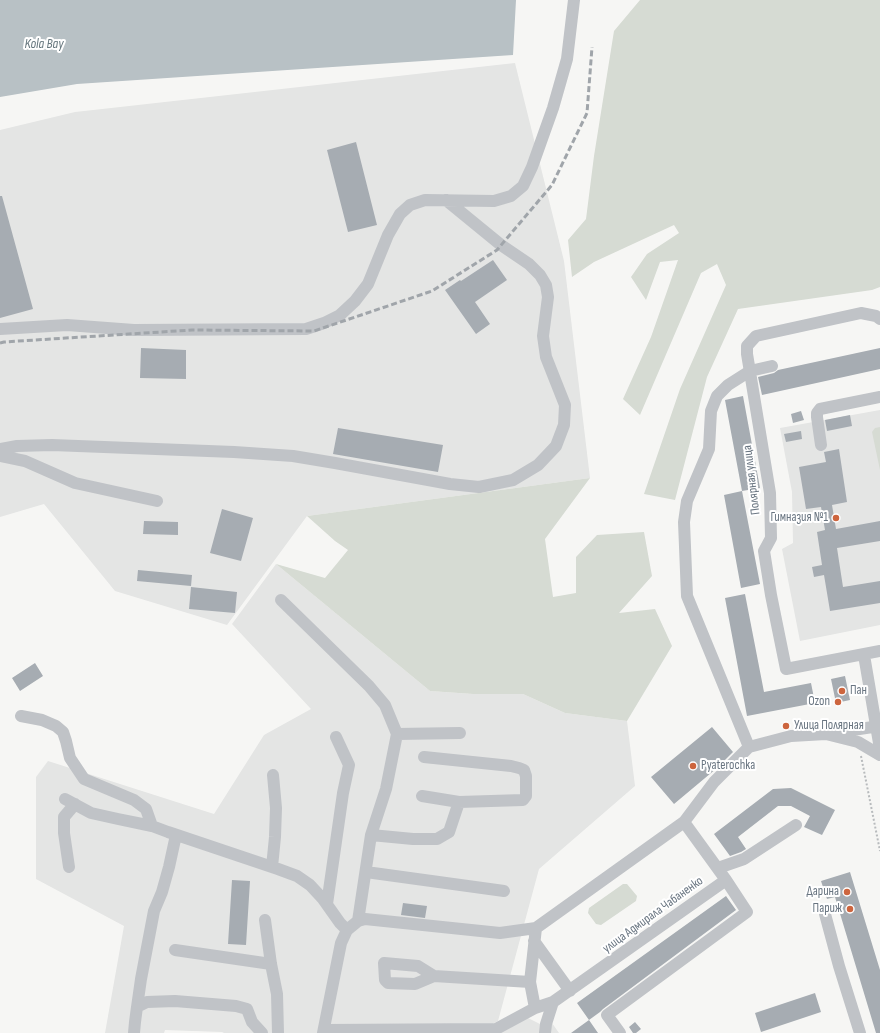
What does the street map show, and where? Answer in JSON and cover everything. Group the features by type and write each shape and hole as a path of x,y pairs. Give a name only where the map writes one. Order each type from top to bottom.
{"street":[{"path":"0,329 67,325 134,330 306,329 324,323 340,315 355,301 368,284 388,235 400,214 410,205 425,200 494,201 511,196 523,186 532,167 553,108 567,59 574,0"},
{"path":"0,449 17,446 52,445 234,452 293,456 450,484 479,487 513,480 538,465 556,446 564,426 565,405 546,357 543,336 548,297 546,285 540,274 529,264 501,245 446,200"},
{"name":"Полярная улица","path":"880,319 876,316 861,313 756,336 747,346 747,354 770,493 771,538 764,551 786,669 880,651"},
{"path":"749,747 687,596 684,522 687,501 709,449 711,411 717,396 728,385 750,371 772,366"},
{"path":"821,445 817,417 817,413 820,408 880,397"},
{"path":"0,456 25,461 75,483 157,501"},
{"path":"281,600 369,686 385,705 398,734 386,789 371,835 358,921"},
{"path":"864,654 878,726 880,749"},
{"path":"21,716 42,720 56,726 63,732 70,758 84,779 134,800 146,809 152,826"},
{"path":"323,1032 341,943 347,930 358,921 365,919 500,933 536,928 684,822 714,782 749,747 791,736 826,734 878,726"},
{"path":"398,734 460,734"},
{"path":"826,734 858,742 880,755"},
{"path":"327,904 343,793 349,765 336,737"},
{"path":"422,796 459,802 524,800 526,796 526,776 524,770 519,768 424,757"},
{"path":"272,867 276,808 273,775"},
{"path":"69,867 64,833 64,817 70,802 91,813 152,826 297,876 310,885 323,899 340,923 347,930"},
{"path":"371,835 413,839 437,838 449,832 459,802"},
{"path":"620,1033 607,1014 747,912 718,868 684,822"},
{"path":"718,868 744,859 796,825"},
{"path":"134,1033 134,1022 141,979 154,911 162,892 176,835"},
{"path":"366,872 504,891"},
{"name":"улица Адмирала Чабаненко","path":"323,1032 496,1029 535,1008 553,1002 570,991 726,880"},
{"path":"825,914 839,966 860,1033"},
{"path":"265,920 277,994 278,1033"},
{"path":"535,1008 530,982 536,928"},
{"path":"534,941 570,991"},
{"path":"175,950 271,964"},
{"path":"434,976 530,982"},
{"path":"137,1007 146,1002 175,1002 236,1006 247,1009 252,1022 262,1033"},
{"path":"544,1032 553,1002"}],"path":[{"path":"858,742 880,851"}],"shaded area":[{"path":"640,0 880,0 880,287 872,290 738,309 707,377 675,500 644,494 680,389 726,285 717,264 701,273 640,415 623,399 651,337 678,260 660,262 646,300 631,277 647,254 679,233 674,225 594,262 572,277 568,240 586,219 594,156 614,31"},
{"path":"515,63 564,261 590,478 307,516 227,625 115,591 44,504 0,517 0,130 75,112"},
{"name":"Гимназия №1","path":"880,410 880,625 800,641 782,549 793,543 792,492 780,428"},
{"path":"880,427 880,470 872,432 875,428"},
{"path":"590,478 545,539 553,597 576,593 576,557 597,535 644,532 652,576 619,613 655,609 672,646 627,721 565,713 523,694 473,694 430,691 276,564 325,578 348,550 335,541 307,516"},
{"path":"276,564 430,691 473,694 523,694 565,713 627,721 635,786 539,869 498,1021 474,1033 224,1033 165,1030 164,1033 105,1033 124,926 36,879 36,777 48,761 214,814 264,735 311,709 232,624"},
{"path":"623,884 627,884 637,896 636,901 601,925 596,924 588,913 589,908"},
{"path":"526,1017 540,1024 552,1023 559,1033 494,1033"}],"water":[{"name":"Kola Bay","path":"0,0 516,0 513,55 77,84 0,97"}],"building":[{"path":"356,142 377,225 348,232 327,150"},
{"path":"0,196 2,196 33,309 0,318"},
{"path":"493,260 507,280 475,302 490,324 476,334 445,290"},
{"path":"141,348 186,350 186,379 140,378"},
{"path":"880,348 880,369 762,395 758,377 774,373 778,370"},
{"path":"743,396 760,488 742,491 725,400"},
{"path":"801,411 804,420 793,423 791,414"},
{"path":"850,415 852,426 827,431 825,420"},
{"path":"338,428 443,445 438,472 333,454"},
{"path":"801,431 802,439 786,442 784,434"},
{"path":"839,449 847,502 832,505 836,529 880,521 880,541 837,548 843,587 880,581 880,603 830,611 824,575 814,577 812,567 822,565 817,532 825,530 821,507 806,509 799,467 826,462 824,452"},
{"path":"742,491 760,584 741,588 724,495"},
{"path":"222,509 253,518 241,561 210,553"},
{"path":"144,521 178,522 178,535 143,534"},
{"path":"138,570 192,575 191,586 137,581"},
{"path":"191,587 237,592 235,613 189,609"},
{"path":"745,594 764,692 811,683 815,703 747,716 725,598"},
{"path":"35,663 43,676 20,691 12,678"},
{"path":"845,676 850,700 836,703 831,679"},
{"name":"Pyaterochka","path":"712,727 733,752 717,768 674,804 651,777"},
{"path":"791,788 835,810 822,835 804,827 810,816 791,806 778,806 738,837 746,849 730,856 714,834 773,789"},
{"path":"850,872 880,970 880,1033 876,1033 835,897 827,899 821,881"},
{"path":"232,880 250,881 246,945 228,944"},
{"path":"726,896 736,910 589,1020 577,1003"},
{"path":"403,903 427,906 425,918 401,915"},
{"path":"815,993 821,1012 761,1032 755,1013"},
{"path":"589,1020 598,1033 571,1033"},
{"path":"635,1022 641,1029 636,1033 633,1033 629,1027"}],"railway":[{"path":"0,343 192,330 314,331 432,291 497,250 552,185 587,113 592,47"}],"place":[{"name":"Гимназия №1","path":"836,518"},
{"name":"Пан","path":"842,691"},
{"name":"Ozon","path":"838,702"},
{"name":"Улица Полярная","path":"786,726"},
{"name":"Pyaterochka","path":"693,766"},
{"name":"Дарина","path":"847,892"},
{"name":"Париж","path":"850,909"}]}
